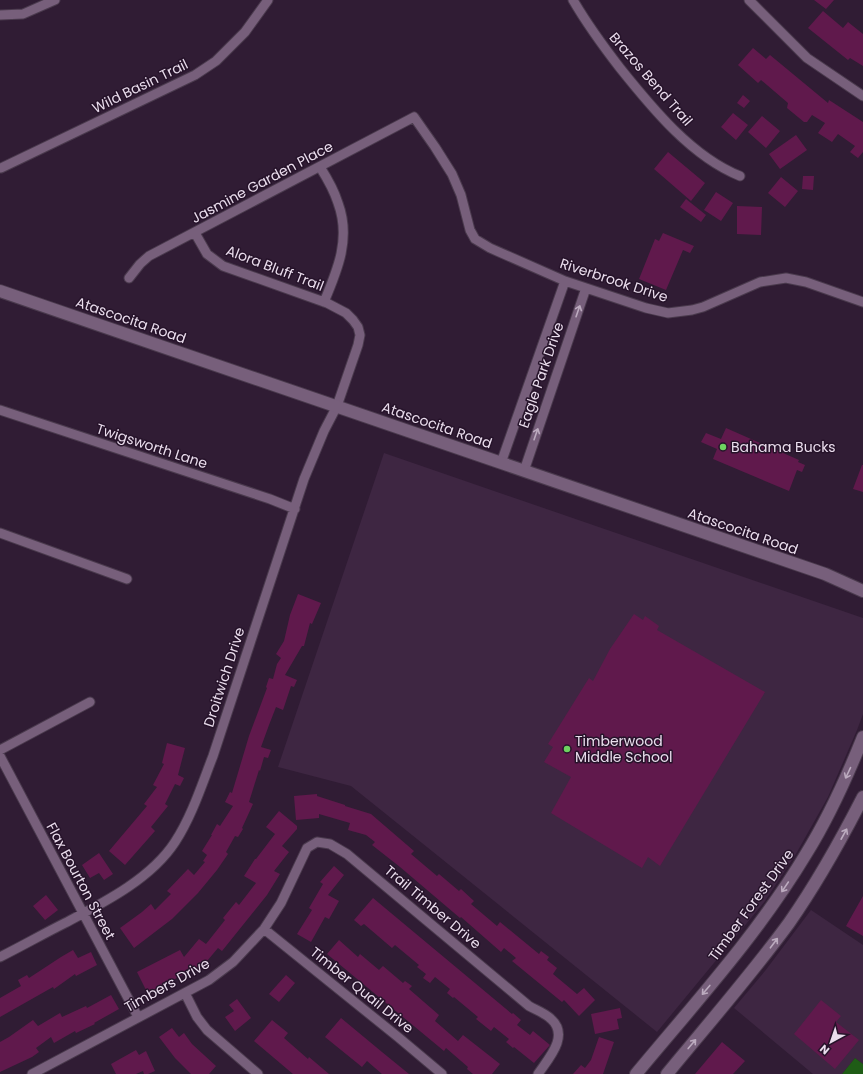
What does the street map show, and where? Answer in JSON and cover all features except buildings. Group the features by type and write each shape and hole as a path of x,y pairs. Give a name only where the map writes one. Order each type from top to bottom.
{"main road":[{"name":"Atascocita Road","path":"0,291 825,574 863,592"},
{"name":"Timber Forest Drive","path":"636,1074 733,958 770,908 806,854 822,825 848,773 863,737"},
{"path":"667,1074 770,948 790,921 826,866 863,797"}],"street":[{"path":"0,15 23,14 55,0"},
{"name":"Wild Basin Trail","path":"1,168 195,75 216,61 245,32 268,0"},
{"name":"Brazos Bend Trail","path":"573,0 584,20 609,53 660,114 682,137 705,156 719,166 740,176"},
{"path":"749,0 807,58 863,96"},
{"name":"Jasmine Garden Place","path":"129,278 140,264 150,256 414,117 452,174 461,195 470,230 475,239"},
{"path":"320,167 338,202 344,225 344,238 340,262 324,302"},
{"name":"Alora Bluff Trail","path":"195,233 207,254 223,266 324,302 346,313 353,320"},
{"name":"Riverbrook Drive","path":"475,239 490,248 565,281 646,308 668,313 678,313 703,307 760,282 786,278 806,282 863,302"},
{"name":"Eagle Park Drive","path":"501,463 565,281"},
{"name":"Eagle Park Drive","path":"524,471 586,288"},
{"name":"Droitwich Drive","path":"0,957 113,897 133,883 167,853 181,833 213,756 307,470 324,430 337,406 358,346 360,335 358,327 353,320"},
{"name":"Twigsworth Lane","path":"0,410 295,509"},
{"path":"0,533 127,579"},
{"path":"0,750 90,702"},
{"name":"Flax Bourton Street","path":"0,756 138,1017"},
{"name":"Timbers Drive","path":"32,1074 185,993 221,972 248,948 264,929 281,903 307,848 317,842 332,845"},
{"name":"Trail Timber Drive","path":"332,845 347,854 529,1006 552,1020 557,1027 559,1035 555,1050 538,1074"},
{"name":"Timber Quail Drive","path":"264,929 442,1074"},
{"path":"185,993 207,1030 252,1072"}],"shaded area":[{"name":"Timberwood Middle School","path":"384,453 863,618 863,714 828,797 797,852 765,901 657,1032 351,786 278,767"},
{"path":"811,910 863,945 863,1064 855,1058 842,1074 813,1074 734,1008 765,971"}],"green space":[{"path":"855,1058 863,1064 863,1074 842,1074"}],"place":[{"name":"Bahama Bucks","path":"723,447"},
{"name":"Timberwood Middle School","path":"567,749"}]}
